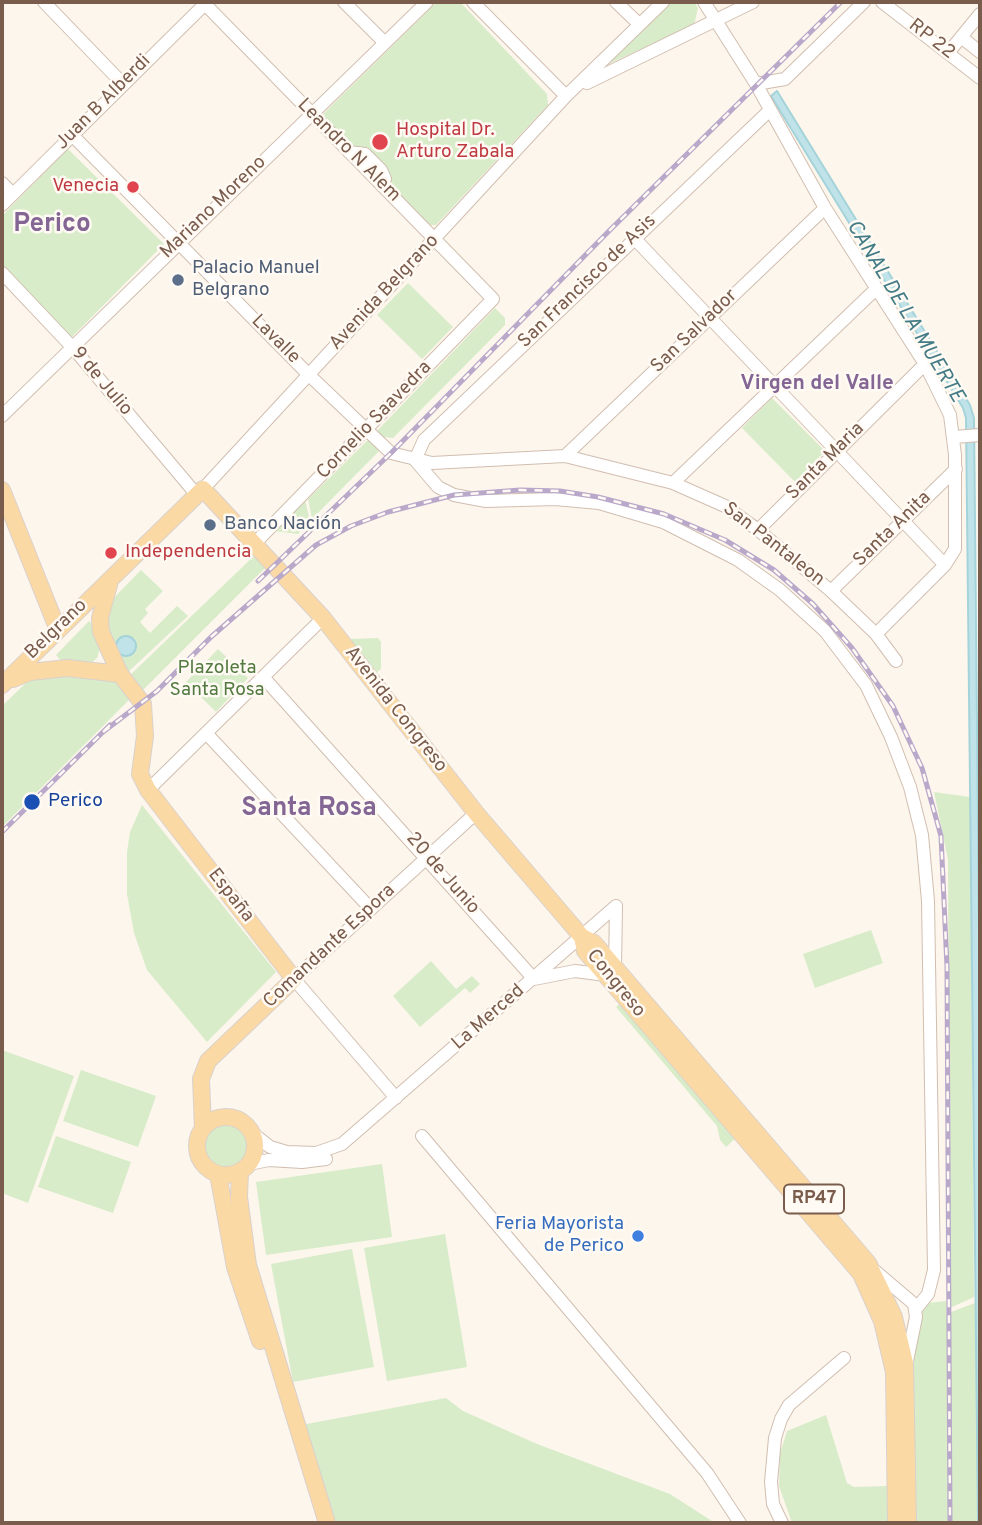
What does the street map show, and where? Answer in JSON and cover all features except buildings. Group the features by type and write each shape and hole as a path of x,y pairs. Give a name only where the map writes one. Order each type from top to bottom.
{"main road":[{"path":"2,490 55,633 52,652 58,662 74,668 100,656 102,636 86,618 71,618"},
{"name":"Avenida Congreso","path":"200,492 256,542 323,618 476,813 582,937"},
{"name":"Belgrano","path":"3,684 200,492"},
{"name":"Belgrano","path":"110,579 102,610 102,636 120,674"},
{"name":"Belgrano","path":"3,684 30,672 74,668 120,674"},
{"name":"España","path":"120,674 143,704 145,736 139,774 148,790 294,979"},
{"name":"Congreso","path":"582,937 585,951 610,971 872,1268 894,1317 906,1372 908,1523"},
{"name":"Congreso","path":"610,971 861,1274 882,1321 894,1372 896,1523"},
{"name":"Comandante Espora","path":"203,1128 201,1079 208,1061 294,979"},
{"path":"202,1090 228,1117 245,1124 251,1132 254,1143 244,1168 239,1197 248,1265 327,1523"},
{"path":"228,1117 209,1122 203,1128 198,1139 200,1161 218,1174 235,1266 318,1523"},
{"path":"218,1174 244,1168"}],"street":[{"path":"44,2 122,83"},
{"name":"Juan B Alberdi","path":"2,205 205,2"},
{"name":"Leandro N Alem","path":"205,2 493,299"},
{"path":"344,2 384,42"},
{"name":"Mariano Moreno","path":"2,416 74,349 178,242 427,2"},
{"path":"473,2 566,96"},
{"path":"616,2 639,24"},
{"path":"566,96 663,2"},
{"path":"704,2 756,84 825,208 925,364 958,436 955,549 945,565 876,634"},
{"path":"566,96 604,72 753,2"},
{"path":"756,84 785,79 864,2"},
{"name":"RP 22","path":"882,2 980,78"},
{"path":"948,53 980,14"},
{"path":"961,37 980,52"},
{"name":"Avenida Belgrano","path":"200,492 566,96"},
{"name":"San Francisco de Asis","path":"415,460 424,440 770,110"},
{"name":"Lavalle","path":"72,135 366,432 391,453"},
{"path":"2,183 13,194"},
{"name":"San Salvador","path":"565,456 825,208"},
{"path":"635,238 945,565"},
{"name":"9 de Julio","path":"2,273 74,349 200,492"},
{"path":"673,483 876,289"},
{"name":"Cornelio Saavedra","path":"256,542 493,299"},
{"name":"Santa Maria","path":"758,530 925,364"},
{"path":"958,436 980,435"},
{"name":"San Pantaleon","path":"391,453 432,463 565,456 673,483 725,506 758,530 831,591 876,634 896,661"},
{"path":"415,460 438,487 454,495 486,501 555,499 599,503 663,522 738,560 780,590 825,632 866,685 891,737 910,787 922,835 928,901 934,1270 928,1294 916,1309 906,1372"},
{"name":"Santa Anita","path":"831,591 956,470"},
{"path":"148,790 323,618"},
{"name":"20 de Junio","path":"264,678 428,857 534,979"},
{"path":"206,733 371,909"},
{"name":"Comandante Espora","path":"294,979 476,813"},
{"name":"La Merced","path":"397,1098 617,906 610,971"},
{"path":"534,979 575,971 610,971"},
{"name":"España","path":"294,979 397,1098"},
{"path":"251,1132 270,1147 288,1152 316,1153 331,1149 355,1135 397,1098"},
{"path":"244,1168 269,1160 314,1161 339,1154 357,1143 388,1112 397,1098"},
{"path":"422,1136 706,1473 740,1523"},
{"path":"872,1268 892,1287 906,1294 916,1309"},
{"path":"782,1523 773,1504 771,1482 775,1438 781,1419 789,1405 844,1358"}],"green space":[{"path":"437,2 460,2 547,94 548,105 436,225 427,225 325,123 323,114"},
{"path":"669,2 694,2 698,8 694,25 606,65"},
{"path":"68,149 164,244 72,337 2,268 2,216"},
{"path":"408,283 453,327 422,359 377,315"},
{"path":"495,308 505,318 505,325 393,438 383,437 376,432"},
{"path":"772,398 825,451 795,482 742,428"},
{"path":"368,440 381,442 383,447 312,519 308,499"},
{"path":"305,500 310,521 298,534 274,531"},
{"path":"256,554 267,566 140,693 127,678"},
{"path":"141,570 163,591 145,609 148,613 140,622 150,633 177,606 188,616 125,675 107,640 107,605"},
{"path":"89,621 96,627 102,642 97,658 91,663 61,661 56,655"},
{"path":"378,638 381,642 381,669 376,673 350,639"},
{"name":"Plazoleta Santa Rosa","path":"218,649 248,678 216,712 186,682"},
{"path":"66,674 110,677 134,695 2,827 2,706 29,680"},
{"path":"934,792 970,797 974,1297 950,1308 948,860"},
{"path":"142,805 276,972 207,1042 147,970 134,933 127,894 127,852 130,832"},
{"path":"871,930 883,963 815,988 803,954"},
{"path":"431,961 456,989 472,976 480,984 470,993 465,988 420,1027 393,996"},
{"path":"621,1003 738,1136 726,1147 720,1140 717,1126 616,1007"},
{"path":"2,1050 74,1076 28,1203 2,1193"},
{"path":"81,1070 156,1096 138,1147 63,1121"},
{"path":"226,1122 243,1129 250,1146 243,1163 226,1170 209,1163 202,1146 209,1129"},
{"path":"56,1136 131,1162 113,1213 38,1187"},
{"path":"382,1164 392,1237 266,1255 256,1182"},
{"path":"445,1234 467,1367 387,1381 364,1248"},
{"path":"352,1249 374,1367 293,1382 271,1264"},
{"path":"946,1301 946,1314 980,1301 980,1523 910,1523 908,1356 917,1304"},
{"path":"446,1398 463,1411 537,1444 670,1494 715,1523 332,1523 301,1425"},
{"path":"826,1415 847,1483 854,1487 888,1486 889,1523 792,1523 779,1486 780,1454 787,1431"}],"water":[{"name":"CANAL DE LA MUERTE","path":"777,91 970,405 974,418 980,1032 980,1523 966,418 963,408 771,96"},
{"path":"122,636 130,636 136,646 130,656 122,656 116,650 116,642"}],"railway":[{"path":"258,581 391,453 609,231 841,2"},
{"path":"103,732 157,691 211,637 316,545 351,526 388,512 454,495 520,490 560,491 598,497 664,514 725,540 774,570 813,604 852,648 893,706 922,768 941,836 947,967 950,1523"},
{"path":"2,832 110,725"}],"place":[{"name":"Hospital Dr. Arturo Zabala","path":"380,142"},
{"name":"Venecia","path":"133,187"},
{"name":"Palacio Manuel Belgrano","path":"178,280"},
{"name":"Banco Nación","path":"210,525"},
{"name":"Independencia","path":"111,553"},
{"name":"Perico","path":"32,802"},
{"name":"Feria Mayorista de Perico","path":"638,1236"}],"district":[{"name":"Perico","path":"52,226"},
{"name":"Virgen del Valle","path":"817,385"},
{"name":"Santa Rosa","path":"309,810"}]}
